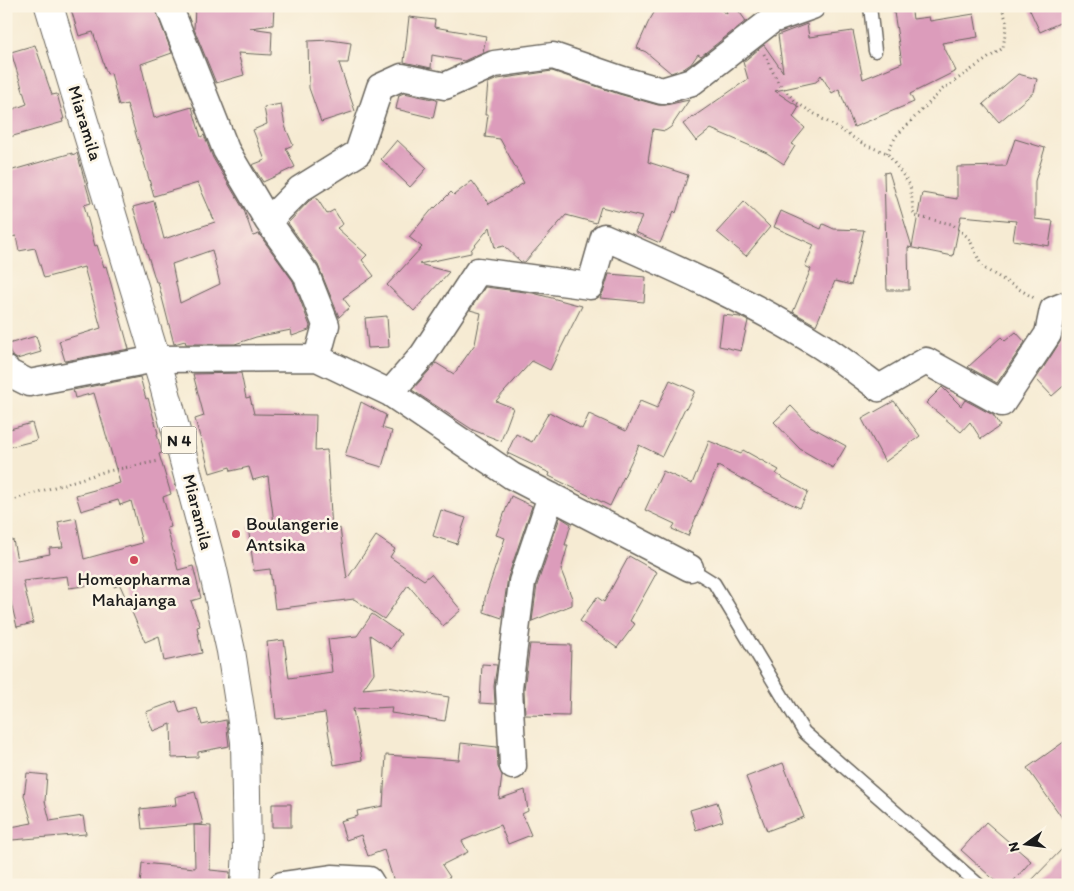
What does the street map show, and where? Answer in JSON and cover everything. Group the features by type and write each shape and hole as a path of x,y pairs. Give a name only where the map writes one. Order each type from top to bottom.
{"main road":[{"name":"Miaramila","path":"50,6 156,359 185,460 212,566 231,652 245,740 247,850 245,885"}],"street":[{"path":"170,6 226,150 268,221 306,274 326,326 317,358"},
{"path":"268,221 300,189 358,154 380,87 402,77 445,86 494,64 554,56 623,80 662,91 692,82 772,20 812,6"},
{"path":"390,393 423,355 478,271 590,286 604,237 674,268 767,315 821,346 879,388 926,361 1002,403 1048,334 1061,307"},
{"path":"6,369 9,373 29,383 156,359 317,358 390,393 512,476 690,568"},
{"path":"513,766 509,688 522,582 552,496"},
{"path":"282,885 332,878 369,880 372,885"}],"lane":[{"path":"870,6 875,51"},
{"path":"690,568 714,583 804,732 979,885"}],"path":[{"path":"887,153 896,136 943,89 1003,48 1007,22 1000,6"},
{"path":"756,33 766,60 779,84 797,103 865,145 887,153 910,185 914,216 952,224 969,238 982,267 1061,307"},
{"path":"6,502 103,472 172,459 185,460"}],"building":[{"path":"70,6 154,6 172,53 141,64 154,118 192,107 201,137 204,135 213,158 244,210 253,236 259,234 293,281 310,326 309,330 292,336 291,330 256,337 235,344 186,344 185,341 174,344 158,282 156,282 133,207 154,201 164,239 215,222 198,183 154,196 127,104 119,106 111,73 107,74 93,32 79,36","holes":["212,250 220,284 180,303 172,264"]},
{"path":"195,6 274,6 273,25 250,28 272,31 271,55 238,53 244,75 216,83 194,29"},
{"path":"658,6 716,6 727,14 725,6 735,6 746,21 701,56 698,54 691,64 671,73 646,52 637,48"},
{"path":"893,6 911,6 913,19 929,17 930,21 974,14 978,37 942,43 956,71 910,94 914,102 854,127 839,89 832,93 821,75 816,82 775,91 799,107 793,117 805,128 792,144 795,146 784,164 767,153 711,129 696,141 683,124 748,79 743,62 764,45 783,72 778,35 807,24 809,37 853,31 863,79 902,63"},
{"path":"1028,6 1068,6 1068,19 1040,32"},
{"path":"409,17 435,20 434,27 486,36 483,52 464,61 432,55 431,68 404,62"},
{"path":"330,40 351,43 348,63 339,63 355,111 321,122 309,88 308,41"},
{"path":"35,45 52,95 57,94 64,119 62,119 63,122 6,138 6,112 27,104 11,52"},
{"path":"552,71 658,105 689,100 671,127 665,131 653,129 648,162 688,175 676,213 674,211 660,243 635,232 642,217 601,207 596,223 566,215 525,262 521,262 504,246 495,248 490,227 471,250 471,253 419,264 449,272 414,311 387,285 422,247 409,237 434,207 451,192 454,195 472,181 489,204 524,183 500,139 485,137 488,115 485,115 488,83 498,79"},
{"path":"1018,74 1037,79 1034,92 999,122 983,104"},
{"path":"404,93 437,100 433,118 396,109 399,95"},
{"path":"281,104 285,126 293,145 286,148 295,167 263,182 252,165 265,160 253,130 267,124 264,107"},
{"path":"1015,139 1045,148 1035,181 1035,219 1053,221 1049,246 1013,240 1016,221 961,216 953,256 908,247 909,290 887,290 884,173 889,172 912,247 922,193 957,199 957,167 1006,166"},
{"path":"397,140 427,168 410,187 381,159"},
{"path":"72,153 72,155 77,153 91,203 84,205 95,246 97,245 104,267 106,266 129,349 65,361 59,341 101,328 84,267 44,278 35,248 19,251 16,236 6,238 6,172"},
{"path":"316,197 327,214 334,210 343,224 337,228 367,255 362,260 374,276 343,298 350,307 339,317 318,265 288,223 309,201"},
{"path":"744,202 770,227 746,256 717,232"},
{"path":"781,211 821,229 823,224 834,229 864,230 851,285 835,281 816,325 793,312 811,269 805,266 814,245 774,227"},
{"path":"609,274 646,277 644,302 600,298"},
{"path":"485,287 533,293 582,306 550,370 532,361 496,401 513,408 501,441 473,430 412,390 436,363 454,374 475,344 481,313 470,310"},
{"path":"723,315 740,317 748,321 741,351 719,346"},
{"path":"387,316 389,347 368,348 365,318"},
{"path":"1068,320 1068,382 1052,396 1036,379 1060,342 1066,321"},
{"path":"1016,332 1025,342 997,383 968,367 1001,337 1005,341"},
{"path":"36,336 41,352 17,359 11,355 8,344"},
{"path":"241,373 246,398 250,397 254,414 316,415 315,451 327,450 332,530 340,528 347,579 376,536 395,549 390,557 424,580 431,574 461,610 443,626 408,585 384,619 354,599 275,609 270,569 254,571 248,526 274,523 268,476 253,480 249,467 231,471 230,467 210,473 195,419 204,416 193,374"},
{"path":"140,377 158,433 162,453 159,454 171,494 163,497 171,527 167,528 178,570 193,566 201,598 191,601 200,626 197,627 202,653 164,661 159,636 145,642 120,585 114,587 113,582 69,588 67,576 23,581 33,623 17,627 10,598 6,598 6,541 13,540 17,560 50,554 49,548 63,547 58,522 76,518 84,559 142,543 131,501 120,505 118,500 81,511 76,495 120,483 94,393 75,398 73,390"},
{"path":"670,380 695,391 662,456 639,445 610,506 549,476 550,473 507,453 516,434 532,442 549,412 582,429 589,414 626,431 640,401 657,408"},
{"path":"942,387 961,406 965,400 993,415 1000,426 981,439 970,422 961,432 926,403"},
{"path":"894,401 920,436 885,462 862,419"},
{"path":"361,402 386,415 382,428 392,431 382,467 345,456"},
{"path":"791,406 810,426 846,446 833,468 800,449 774,422"},
{"path":"32,423 37,440 6,448 6,430"},
{"path":"709,441 741,454 743,450 779,470 776,474 808,492 800,508 718,466 688,536 672,529 675,524 645,510 663,471 692,484"},
{"path":"511,496 532,506 508,577 502,618 484,612 485,598 505,538 496,535"},
{"path":"441,510 466,518 457,544 433,536"},
{"path":"560,517 571,524 565,545 568,545 561,570 572,598 572,605 532,621 537,585"},
{"path":"629,556 657,572 630,621 635,624 617,648 580,621 597,597 604,602"},
{"path":"372,614 401,634 391,649 370,635 374,673 363,689 386,687 449,697 445,721 391,713 392,707 353,709 362,760 334,765 325,713 276,719 267,642 284,640 289,678 332,672 328,639 357,636"},
{"path":"530,644 571,645 569,716 525,715 524,689"},
{"path":"482,664 497,665 494,686 495,704 480,703"},
{"path":"176,701 180,713 197,708 202,725 226,720 229,746 198,752 198,757 172,758 171,724 153,731 146,712"},
{"path":"1068,739 1068,826 1027,768"},
{"path":"461,743 497,747 498,767 502,775 499,799 525,790 528,811 522,814 531,835 508,844 500,825 462,841 468,852 442,865 450,877 437,885 395,885 384,850 368,856 361,835 346,840 340,821 358,816 357,811 383,806 386,755 459,760"},
{"path":"783,763 804,817 767,831 746,777"},
{"path":"27,773 47,775 45,801 50,821 83,816 86,834 12,840 11,827 32,823 24,796"},
{"path":"195,792 203,824 142,829 140,809 176,805 175,797"},
{"path":"717,802 723,821 696,830 690,810"},
{"path":"272,804 291,804 291,827 272,827"},
{"path":"986,822 1031,861 1010,885 1000,885 961,850"},
{"path":"194,825 211,826 210,870 230,872 229,885 140,885 142,863 195,868"},
{"path":"1068,843 1068,885 1027,885"}],"place":[{"name":"Boulangerie Antsika","path":"236,534"},
{"name":"Homeopharma Mahajanga","path":"134,560"}]}
